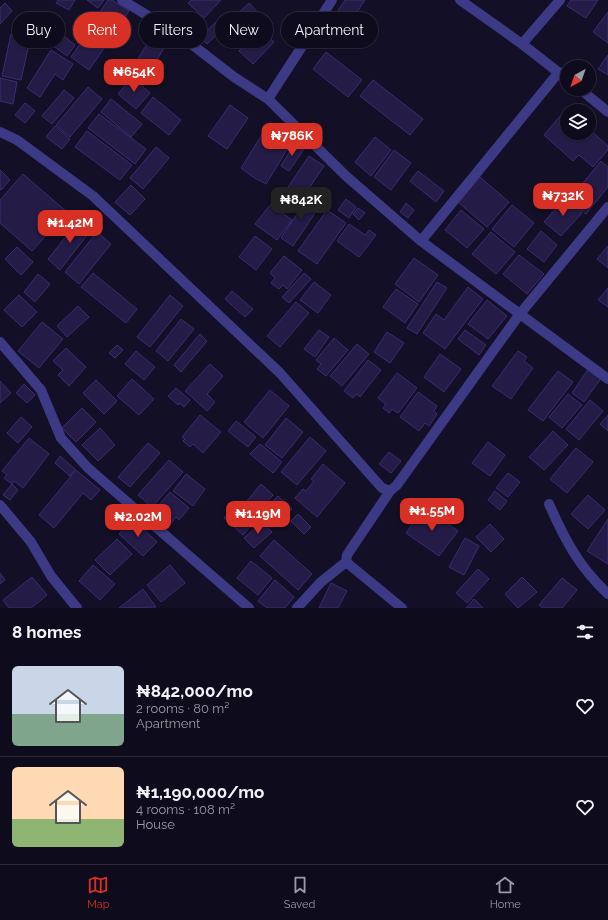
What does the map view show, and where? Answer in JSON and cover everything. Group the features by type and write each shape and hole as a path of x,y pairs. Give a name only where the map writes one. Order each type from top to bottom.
{"street":[{"path":"122,0 181,36 234,77 268,99 346,176 421,241 519,315 608,379"},
{"path":"268,99 332,0"},
{"path":"460,0 522,44 560,74"},
{"path":"522,44 560,0"},
{"path":"421,241 560,79"},
{"path":"589,96 608,112"},
{"path":"0,132 17,140 93,196 280,373 382,488 390,491"},
{"path":"297,608 321,582 346,562 347,555 390,491 397,485 519,315 608,207"},
{"path":"0,342 41,390 61,438 88,468 249,608"},
{"path":"549,504 569,548 595,582 608,594"},
{"path":"0,505 31,542 51,576 77,608"},
{"path":"346,562 402,608"}],"building":[{"path":"58,0 75,0 69,10 56,3"},
{"path":"87,0 104,0 98,8"},
{"path":"108,0 112,0 129,11 128,12 100,12"},
{"path":"191,0 221,0 207,15 207,12 198,12 188,3"},
{"path":"345,0 365,0 357,12 337,12"},
{"path":"571,0 598,0 586,18 567,6"},
{"path":"5,3 12,11 0,24 0,8"},
{"path":"249,3 257,12 239,12"},
{"path":"608,12 608,43 593,32"},
{"path":"215,23 215,36 207,44 207,30"},
{"path":"11,34 12,48 28,48 21,80 2,76"},
{"path":"65,37 73,43 73,48 67,56 56,48 65,48"},
{"path":"77,48 104,48 89,70 71,57"},
{"path":"145,48 164,48 143,82 129,73"},
{"path":"242,48 268,48 253,64 239,51"},
{"path":"51,50 73,64 63,80 55,74 40,97 27,88"},
{"path":"326,52 362,80 348,97 313,69"},
{"path":"608,55 608,75 598,69"},
{"path":"132,77 150,93 136,109 118,94"},
{"path":"0,78 17,82 13,104 0,101"},
{"path":"373,80 423,119 410,135 360,96"},
{"path":"88,87 102,99 70,137 56,125"},
{"path":"64,90 74,98 52,124 42,116"},
{"path":"153,97 181,120 169,135 141,113"},
{"path":"111,99 142,124 131,137 101,112"},
{"path":"25,103 35,111 25,123 15,115"},
{"path":"230,105 248,118 227,149 208,136"},
{"path":"99,114 146,149 135,164 88,128"},
{"path":"560,116 560,140 596,140 596,135 608,146 608,150 593,167 579,155 573,161 544,135"},
{"path":"55,126 70,139 62,149 46,137"},
{"path":"87,131 132,165 120,180 75,147"},
{"path":"263,133 288,148 266,184 241,168"},
{"path":"375,137 391,150 371,176 355,162"},
{"path":"295,143 304,149 289,171 281,166"},
{"path":"156,147 169,158 143,189 130,178"},
{"path":"394,150 411,163 391,190 374,177"},
{"path":"309,156 324,166 297,206 282,196"},
{"path":"601,161 608,167 608,187 586,214 569,200"},
{"path":"0,170 10,180 1,190 0,189"},
{"path":"418,171 444,191 436,202 410,181"},
{"path":"23,174 67,212 32,251 0,223 0,200"},
{"path":"480,177 509,202 487,227 458,202"},
{"path":"131,185 145,199 130,215 115,202"},
{"path":"309,196 321,204 293,246 281,238"},
{"path":"565,198 582,213 561,236 544,222"},
{"path":"346,199 356,207 349,218 338,210"},
{"path":"406,203 414,210 408,218 400,212"},
{"path":"271,204 292,220 277,240 255,224"},
{"path":"512,205 534,223 514,247 492,229"},
{"path":"358,208 365,213 359,220 353,214"},
{"path":"327,210 346,223 317,264 298,251"},
{"path":"461,210 484,229 467,248 445,230"},
{"path":"80,219 92,229 60,270 48,259"},
{"path":"349,224 365,235 369,230 376,235 359,257 337,241"},
{"path":"541,231 557,245 544,262 527,249"},
{"path":"97,232 111,244 79,284 65,272"},
{"path":"491,232 515,252 496,274 472,254"},
{"path":"255,236 272,249 256,270 239,257"},
{"path":"608,246 608,268 597,259"},
{"path":"17,247 33,262 21,275 5,259"},
{"path":"519,255 544,274 527,294 503,274"},
{"path":"284,256 302,270 287,289 283,285 279,289 271,283 275,278 270,273"},
{"path":"414,258 438,275 419,302 395,284"},
{"path":"93,273 137,309 126,323 81,287"},
{"path":"304,273 311,279 289,303 282,297"},
{"path":"38,274 50,284 35,302 24,292"},
{"path":"314,282 331,295 318,313 300,300"},
{"path":"437,282 447,288 417,334 407,328"},
{"path":"468,287 483,299 445,349 423,333 436,314 444,320"},
{"path":"608,288 608,307 598,300"},
{"path":"396,289 418,304 405,323 383,307"},
{"path":"232,291 253,309 245,317 225,299"},
{"path":"19,295 37,312 22,327 4,310"},
{"path":"170,295 183,306 150,347 137,337"},
{"path":"487,300 507,316 488,339 468,324"},
{"path":"296,302 309,313 280,347 267,336"},
{"path":"78,306 89,317 67,337 57,326"},
{"path":"181,319 194,329 168,361 156,351"},
{"path":"42,322 63,339 39,368 18,351"},
{"path":"319,330 329,337 315,357 304,349"},
{"path":"465,330 486,345 479,355 458,339"},
{"path":"387,332 404,343 390,363 374,352"},
{"path":"200,334 207,341 181,372 174,365"},
{"path":"334,338 348,350 326,376 317,369 321,364 316,360"},
{"path":"357,344 369,354 342,386 330,376"},
{"path":"117,345 123,350 115,358 109,353"},
{"path":"66,348 86,367 69,386 58,375 63,370 53,361"},
{"path":"136,351 155,367 144,380 125,364"},
{"path":"518,351 527,357 524,361 533,368 511,399 492,386"},
{"path":"440,354 461,369 444,392 424,377"},
{"path":"368,360 381,370 360,397 356,394 353,398 344,391"},
{"path":"210,364 223,376 207,394 215,402 207,411 185,391"},
{"path":"589,368 602,377 584,402 572,393"},
{"path":"558,371 573,382 543,421 528,410"},
{"path":"397,373 417,388 398,413 392,409 389,413 383,408 386,404 378,398"},
{"path":"132,379 154,399 139,415 117,396"},
{"path":"96,380 117,401 104,414 83,393"},
{"path":"0,381 11,393 0,403"},
{"path":"24,384 35,395 27,403 16,393"},
{"path":"176,388 190,400 184,407 179,403 178,405 168,396"},
{"path":"270,390 289,406 263,438 244,422"},
{"path":"418,392 437,406 434,411 437,414 429,426 425,423 419,431 400,417"},
{"path":"568,394 582,405 562,428 549,417"},
{"path":"590,400 603,411 579,440 566,429"},
{"path":"82,408 96,422 76,442 62,428"},
{"path":"200,415 221,432 203,453 193,444 190,447 183,441 185,439 182,437"},
{"path":"608,415 608,431 600,424"},
{"path":"21,417 32,427 18,443 7,433"},
{"path":"286,418 303,432 282,458 265,445"},
{"path":"236,421 256,437 248,447 228,431"},
{"path":"100,428 115,445 98,461 82,445"},
{"path":"553,431 568,445 544,470 529,457"},
{"path":"310,437 326,451 297,485 281,472"},
{"path":"29,438 49,454 23,488 14,481 12,484 4,478 7,475 2,471"},
{"path":"488,442 505,455 490,476 472,463"},
{"path":"148,443 160,453 130,487 118,477"},
{"path":"260,444 282,462 273,473 250,454"},
{"path":"576,448 593,462 567,493 550,479"},
{"path":"389,452 401,461 391,473 379,464"},
{"path":"60,456 75,469 70,476 55,463"},
{"path":"169,460 183,472 152,507 138,495"},
{"path":"323,464 345,483 317,517 295,498 303,489 306,491 314,481 311,479"},
{"path":"76,470 100,490 91,500 83,493 54,528 39,515"},
{"path":"508,473 520,482 508,497 496,488"},
{"path":"186,474 205,489 193,506 173,491"},
{"path":"12,484 18,490 10,500 3,495"},
{"path":"261,484 273,495 259,511 247,501"},
{"path":"495,491 507,501 500,510 488,500"},
{"path":"170,492 189,508 179,520 176,517 169,526 153,512"},
{"path":"588,495 605,510 588,529 571,514"},
{"path":"278,496 292,509 275,526 261,513"},
{"path":"237,503 256,520 243,535 224,518"},
{"path":"425,507 458,531 439,556 406,533"},
{"path":"298,514 311,527 304,534 291,521"},
{"path":"133,519 157,542 143,556 119,534"},
{"path":"608,519 608,564 587,551"},
{"path":"262,522 272,532 254,548 244,538"},
{"path":"490,524 504,539 491,552 476,537"},
{"path":"465,538 479,546 464,575 449,567"},
{"path":"117,539 132,554 110,575 95,560"},
{"path":"274,540 312,574 298,590 260,556"},
{"path":"251,561 272,578 258,595 237,578"},
{"path":"93,565 115,584 100,600 79,581"},
{"path":"170,565 185,583 161,602 147,585"},
{"path":"478,569 489,579 467,603 456,593"},
{"path":"0,573 5,580 0,584"},
{"path":"32,577 47,595 31,608 9,608 3,600"},
{"path":"522,577 537,592 518,608 505,594"},
{"path":"562,578 577,590 562,608 543,608 539,605"},
{"path":"275,580 294,597 285,608 267,608 258,601"},
{"path":"331,583 347,591 338,608 319,608"},
{"path":"143,589 156,607 119,608"},
{"path":"474,599 483,608 466,608"}]}
